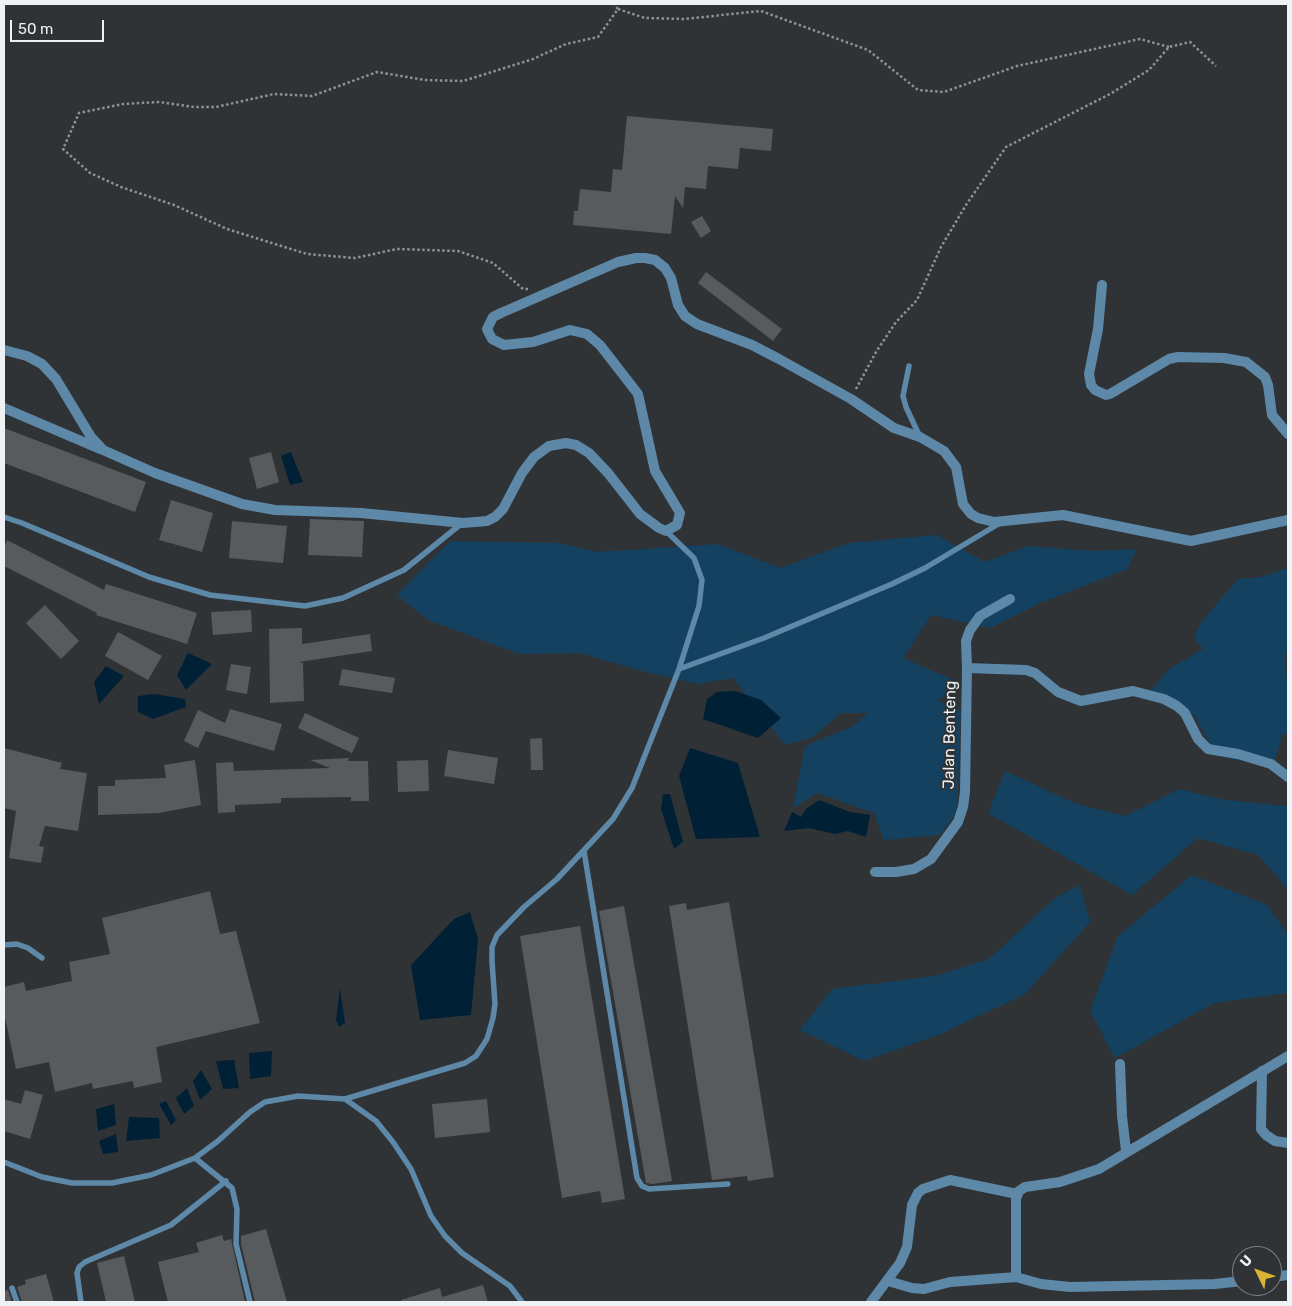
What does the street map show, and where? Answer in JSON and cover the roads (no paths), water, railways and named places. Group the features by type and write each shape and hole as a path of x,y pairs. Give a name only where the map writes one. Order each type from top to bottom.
{"street":[{"path":"4,408 58,433 155,473 242,504 275,510 361,513 463,522 487,521 496,517 522,473 534,457 549,446 566,443 576,445 589,453 608,472 640,514 652,524 666,531 677,525 680,512 654,471 638,394 600,344 588,334 570,330 512,345 498,342 488,334 488,325 493,317 618,262 636,258 655,260 665,268 671,278 678,305 685,316 697,324 752,345 851,399 894,428 920,437 933,444 951,459 959,475 962,500 971,514 987,521 1063,515 1191,541 1288,520"},
{"path":"1102,285 1098,329 1090,374 1091,385 1095,390 1106,395 1110,394 1168,360 1178,357 1224,358 1246,362 1265,378 1268,385 1272,415 1288,434"},
{"path":"4,350 27,356 42,364 56,379 91,437 103,450"},
{"path":"967,668 966,641 970,630 980,616 1010,599"},
{"name":"Jalan Benteng","path":"875,872 896,872 914,869 931,859 948,840 958,822 965,792 967,668 1026,670 1035,673 1058,692 1081,701 1133,691 1164,699 1178,706 1185,713 1198,739 1208,749 1238,754 1270,764 1288,777"},
{"path":"1016,1277 1016,1199 1025,1187 1060,1182 1099,1169 1126,1151 1288,1056"},
{"path":"1120,1064 1122,1116 1126,1151"},
{"path":"1262,1071 1261,1129 1266,1136 1275,1141 1288,1143"},
{"path":"871,1302 900,1263 906,1247 912,1205 918,1193 923,1189 950,1180 1018,1194"},
{"path":"888,1281 912,1288 924,1289 950,1282 1016,1277 1041,1284 1070,1287 1232,1282"}],"lane":[{"path":"909,366 904,396 906,407 920,437"},
{"path":"4,517 22,522 81,549 166,582 210,595 305,606 343,598 404,570 463,522"},
{"path":"679,670 764,638 892,584 924,568 1003,521"},
{"path":"4,1162 42,1177 58,1181 112,1183 151,1175 195,1158 218,1141 250,1112 265,1102 315,1095 345,1099 465,1062 476,1056 487,1039 493,1018 495,1004 492,947 497,935 524,907 557,879 613,818 632,788 679,670 699,606 702,580 694,558 666,531"},
{"path":"584,851 637,1178 642,1186 648,1190 728,1184"},
{"path":"4,945 17,944 28,948 42,958"},
{"path":"345,1099 376,1121 393,1142 411,1169 431,1216 445,1236 462,1253 510,1286 522,1302"},
{"path":"195,1158 226,1181 236,1197 236,1244 250,1302"},
{"path":"81,1302 77,1273 79,1267 85,1262 171,1225 226,1181"},
{"path":"12,1288 17,1302"}]}
